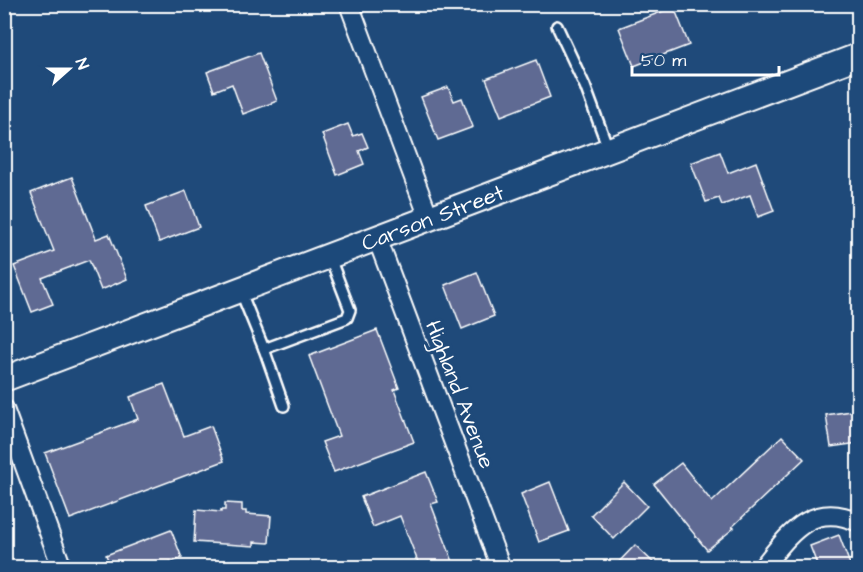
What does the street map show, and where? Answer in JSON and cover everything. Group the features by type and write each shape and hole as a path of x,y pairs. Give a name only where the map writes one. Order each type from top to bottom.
{"street":[{"path":"349,4 429,218"},
{"name":"Carson Street","path":"4,379 858,56"},
{"name":"Highland Avenue","path":"376,238 501,567"},
{"path":"4,410 62,567"},
{"path":"762,567 792,531 817,516 844,515 858,522"}],"lane":[{"path":"557,26 585,86 609,151"},
{"path":"264,349 347,318 350,310 329,256"},
{"path":"240,290 284,406"}],"building":[{"path":"674,7 689,45 634,66 619,28"},
{"path":"259,53 277,101 243,114 232,84 214,91 207,72"},
{"path":"536,60 550,97 501,116 486,79"},
{"path":"448,87 454,101 462,98 473,127 438,140 421,97"},
{"path":"348,124 353,136 362,133 368,147 359,151 364,164 337,175 322,134"},
{"path":"720,152 728,173 756,162 774,211 758,217 750,195 722,205 719,198 706,202 691,163"},
{"path":"72,177 96,239 109,234 127,279 101,290 89,260 42,278 53,304 32,312 14,266 54,251 31,193"},
{"path":"186,191 199,227 159,242 146,206"},
{"path":"477,272 494,316 462,329 445,285"},
{"path":"377,330 399,388 394,390 414,442 334,472 322,442 339,436 309,356"},
{"path":"164,384 184,436 211,426 224,461 70,519 45,453 138,419 130,397"},
{"path":"858,410 858,443 831,447 826,415"},
{"path":"782,436 804,459 732,527 734,528 707,550 654,484 681,463 712,502"},
{"path":"426,472 438,502 431,504 455,567 420,567 400,516 373,527 361,497"},
{"path":"550,482 569,531 539,542 521,494"},
{"path":"624,482 647,506 614,539 591,515"},
{"path":"225,503 242,504 242,511 246,511 246,514 271,516 269,543 254,542 254,546 194,542 196,510 221,512 225,510"},
{"path":"171,530 182,558 158,567 111,567 106,555"},
{"path":"839,535 851,567 818,567 810,546"},
{"path":"635,545 658,567 614,567"}]}
